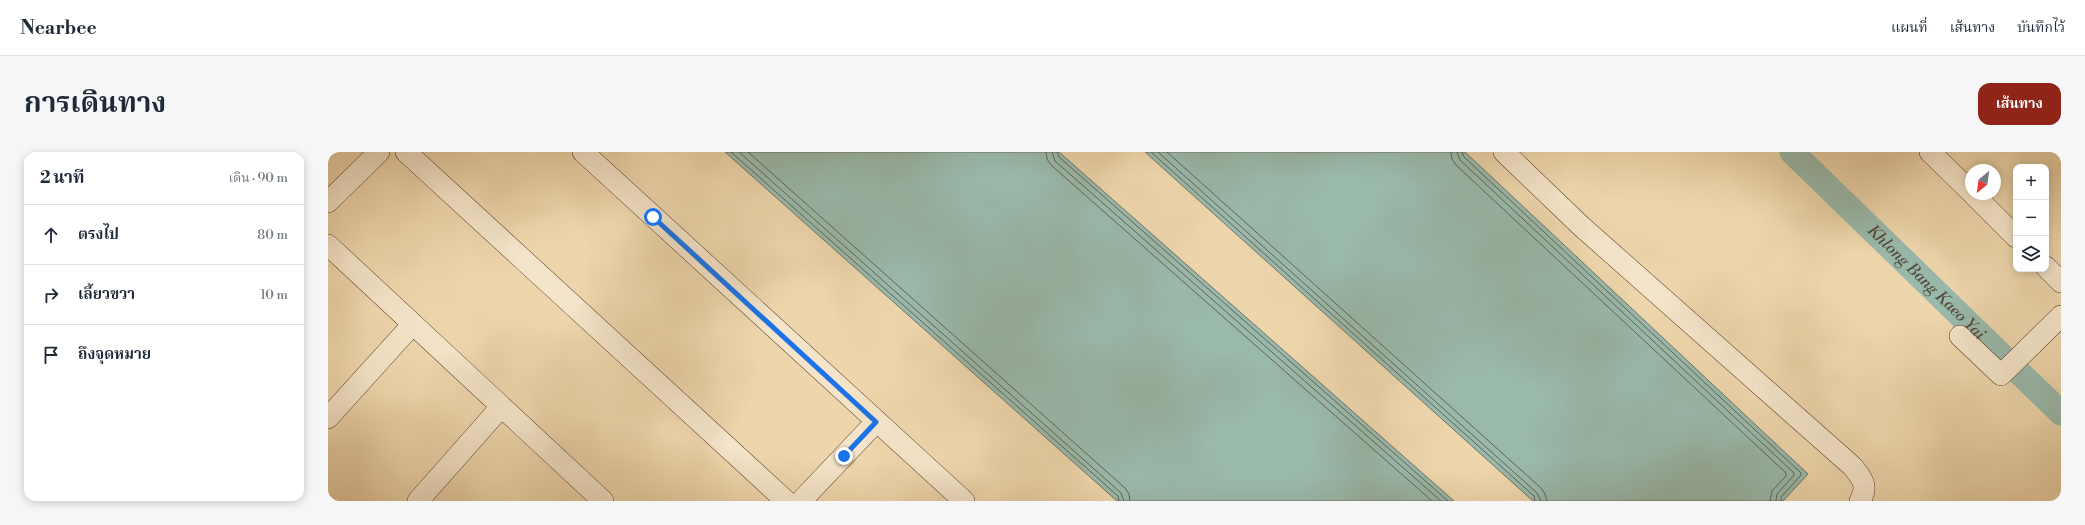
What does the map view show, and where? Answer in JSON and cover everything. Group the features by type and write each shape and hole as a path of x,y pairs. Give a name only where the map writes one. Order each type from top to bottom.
{"street":[{"path":"328,202 379,152"},
{"path":"406,152 786,501"},
{"path":"583,152 964,501"},
{"path":"1504,152 1581,226 1852,466 1863,480 1866,488 1860,501"},
{"path":"1930,152 1965,186"},
{"path":"1979,200 2015,236"},
{"path":"328,245 501,407 596,499"},
{"path":"2049,270 2061,282"},
{"path":"1960,336 2000,374 2003,374 2061,316"},
{"path":"328,418 412,325"},
{"path":"418,501 501,407"},
{"path":"801,501 876,422"}],"water":[{"path":"725,152 1059,152 1454,501 1117,501"},
{"path":"1145,152 1465,152 1808,474 1783,501 1533,501"}],"waterway":[{"name":"Khlong Bang Kaeo Yai","path":"1792,152 2061,413"}],"route":[{"path":"653,217 876,422 844,456"}]}
